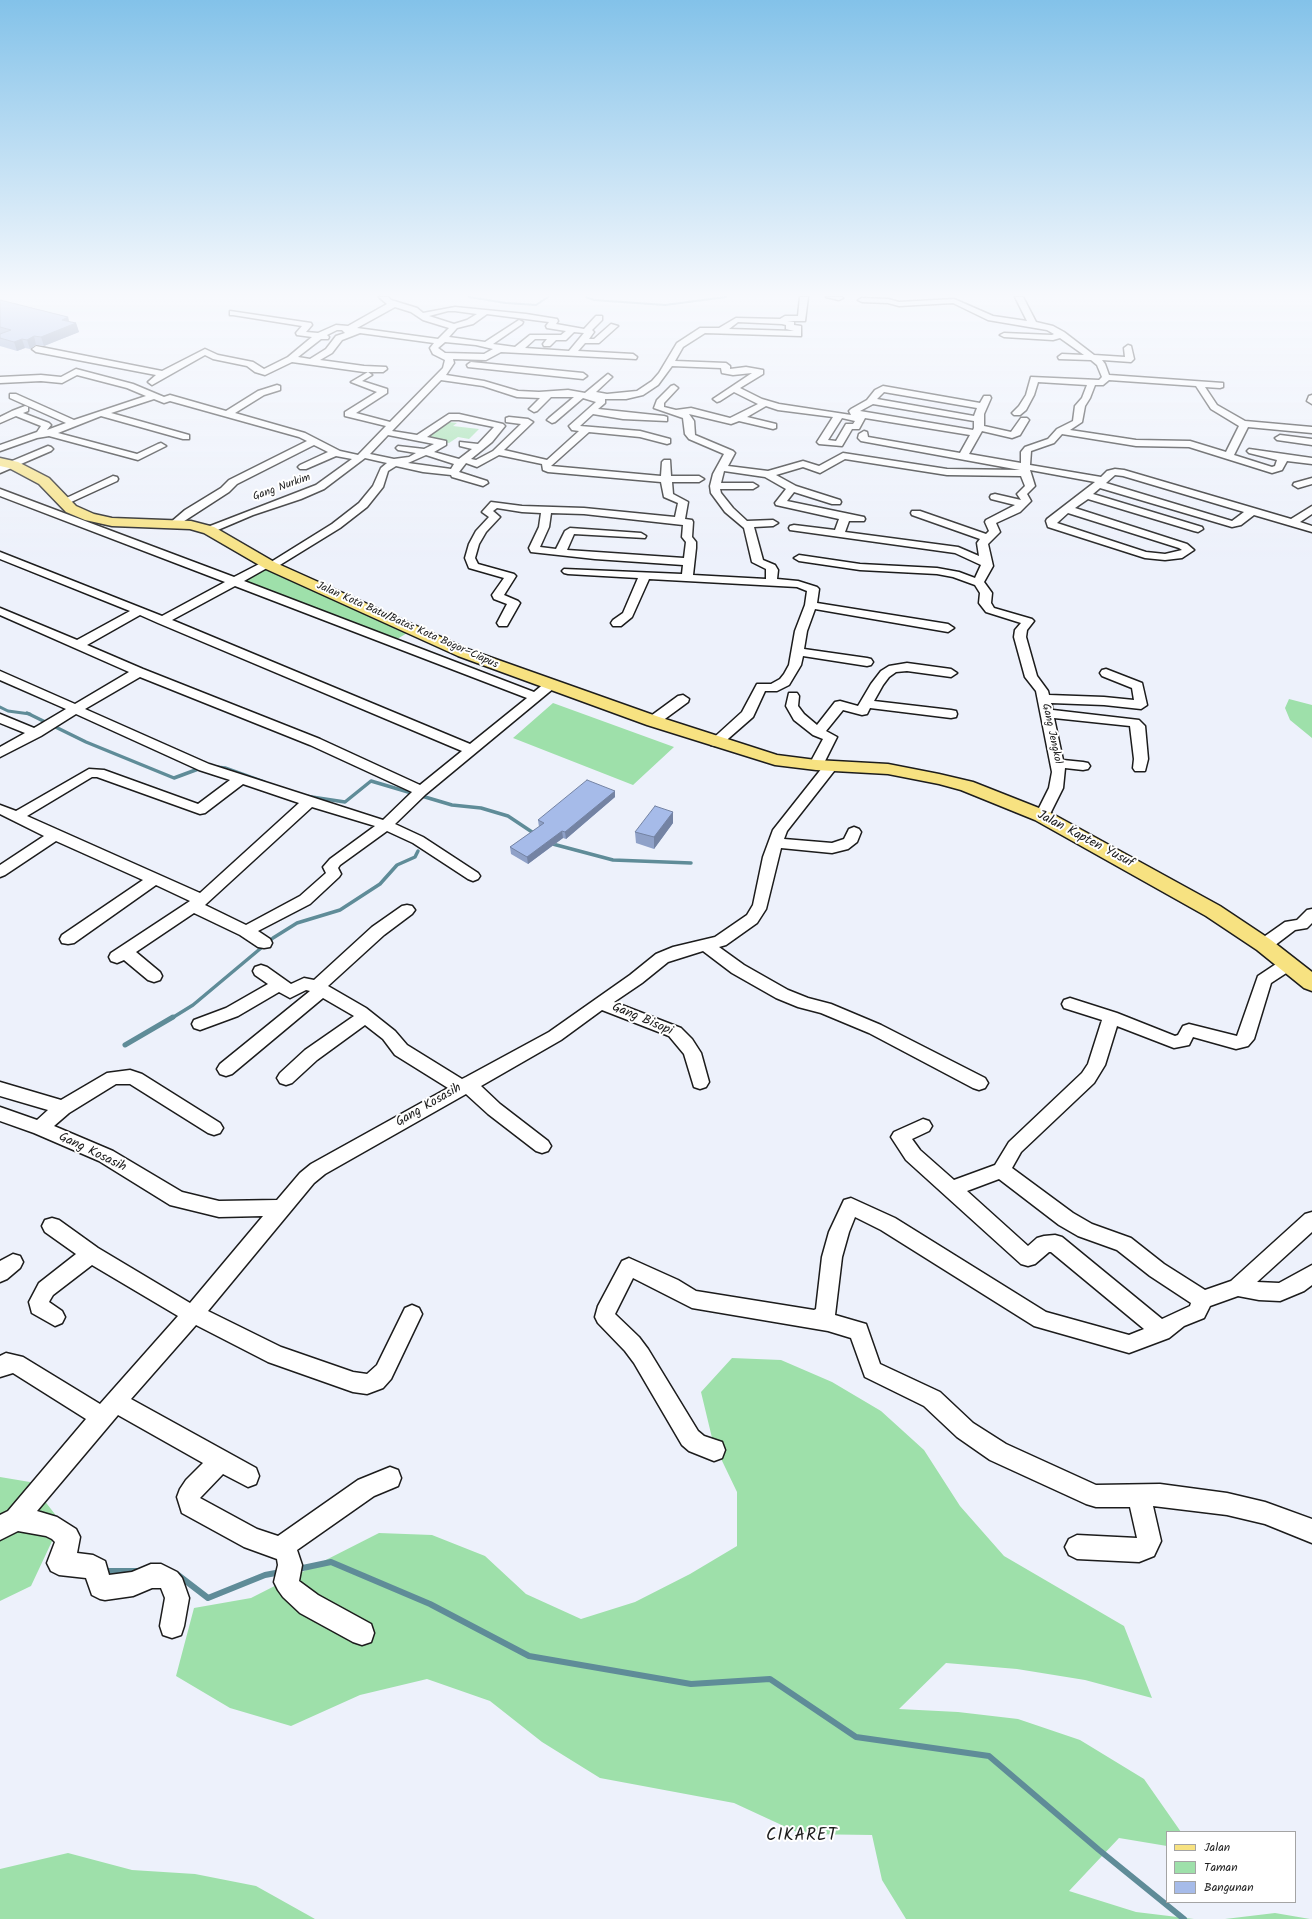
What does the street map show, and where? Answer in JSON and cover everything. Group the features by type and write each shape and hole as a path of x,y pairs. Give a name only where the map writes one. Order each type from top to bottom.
{"main road":[{"name":"Jalan Kota Batu/Batas Kota Bogor–Ciapus","path":"4,466 44,481 65,501 70,509 105,520 138,524 175,524 196,526 209,530 269,565 464,653 550,685 653,721 775,760 823,765"},
{"name":"Jalan Kapten Yusuf","path":"823,765 888,769 939,779 967,786 1042,816 1213,911 1264,946 1312,983"}],"street":[{"path":"131,387 164,400 170,398 302,435 336,452 412,459"},
{"path":"164,387 182,393"},
{"path":"372,387 384,390 348,414 392,425"},
{"name":"Gang Nurkim","path":"209,530 249,513 297,497 320,487 364,454 430,387"},
{"path":"493,387 514,393 548,395 559,393 605,399 640,393 649,387"},
{"path":"597,387 589,393 605,399"},
{"path":"717,399 738,387"},
{"path":"1017,413 1030,395 1032,387"},
{"path":"799,558 860,567 937,571 955,574 979,583 979,580 987,566 982,543 995,531 990,522 1016,510 1026,501 1022,492 1030,486 1022,467 1027,450 1047,443 1060,431 1077,422 1080,406 1086,398 1090,387"},
{"path":"1202,387 1207,398 1214,407 1243,424 1312,430"},
{"path":"227,414 261,393 277,388"},
{"path":"674,388 658,405 659,408 684,415 688,419 692,437 730,453 721,468 715,486 719,498 745,524 749,526 752,534 756,558 758,562 771,568 771,582"},
{"path":"734,389 764,403 792,410 839,415"},
{"path":"964,454 978,427 985,402 883,389 878,392 871,401 854,412 872,416 978,427"},
{"path":"534,409 548,395"},
{"path":"552,420 581,395"},
{"path":"13,396 74,423"},
{"path":"0,448 154,396"},
{"path":"605,399 574,427 640,434 667,441"},
{"path":"871,401 1012,435 1017,433 1024,420"},
{"path":"676,413 691,411 727,421 739,418 757,409 764,403"},
{"path":"0,420 34,405"},
{"path":"787,419 792,410"},
{"path":"591,411 623,416 664,419"},
{"path":"15,413 46,425 45,433"},
{"path":"101,413 186,437"},
{"path":"419,438 448,418 461,414 500,426 481,448 459,466 456,475 482,483"},
{"path":"872,416 861,430 864,434 863,438 874,441 964,454"},
{"path":"739,418 772,426"},
{"path":"402,448 425,452 466,469 498,452 528,422 510,420"},
{"path":"1229,455 1244,426 1243,424"},
{"path":"585,429 546,468 550,470 667,479 699,479"},
{"path":"1060,431 1136,443 1190,444 1229,455 1272,470 1279,468 1283,458"},
{"path":"162,621 233,581 269,565 336,526 363,505 378,487 384,470 395,462 412,459 443,443 386,432"},
{"path":"45,433 138,457 161,446"},
{"path":"864,434 1022,467 1104,479 1232,524 1237,523 1252,511"},
{"path":"1280,438 1311,442 1302,459"},
{"path":"175,524 189,512 225,490 233,482 315,441"},
{"path":"865,451 874,441"},
{"path":"463,444 481,448"},
{"path":"4,466 48,449"},
{"path":"1252,451 1283,458 1312,461"},
{"path":"303,467 336,452"},
{"path":"498,452 550,463"},
{"path":"364,454 423,468 459,466"},
{"path":"721,468 768,474 803,464 820,470 843,456 947,472 1022,467"},
{"path":"667,462 668,495 683,502 679,521"},
{"path":"1067,509 1183,546 1188,548 1188,551 1180,555 1150,556 1052,525 1051,521 1115,472 1124,473 1312,529"},
{"path":"768,474 803,500"},
{"path":"65,501 113,479"},
{"path":"1298,485 1312,481"},
{"path":"715,486 753,486"},
{"path":"774,490 789,491 836,502"},
{"path":"789,491 780,503 860,519"},
{"path":"0,492 536,697"},
{"path":"1086,495 1198,529"},
{"path":"994,497 1022,504"},
{"path":"503,623 514,603 498,596 510,576 472,566 470,558 474,544 481,531 494,519 494,515 487,512 494,504 546,510 584,511 689,522 687,533 691,543 690,562 686,579"},
{"path":"631,559 650,518 658,508"},
{"path":"546,510 544,527 534,548 538,550 602,557 690,562"},
{"path":"1292,523 1312,510"},
{"path":"916,513 986,538"},
{"path":"838,535 845,517"},
{"path":"745,524 773,523"},
{"path":"794,528 958,550 986,563"},
{"path":"560,553 570,531 641,536"},
{"path":"0,555 139,611 472,750"},
{"path":"597,572 602,557"},
{"path":"756,558 768,558"},
{"path":"568,571 686,579 771,582 807,585 813,589 814,593 811,605 801,631 795,665 785,682 773,688 761,687 748,714 716,742"},
{"path":"617,623 628,615 645,576"},
{"name":"Gang Jengkol","path":"979,583 986,593 985,602 990,610 1028,621 1022,630 1020,637 1031,676 1042,691 1058,763 1059,777 1056,788 1042,816"},
{"path":"811,605 948,628"},
{"path":"77,645 139,611"},
{"path":"0,612 139,672 315,742 417,794"},
{"path":"798,652 867,662"},
{"path":"793,696 792,706 799,717 818,732 840,705 862,711 877,684 885,674 893,669 907,667 951,673"},
{"path":"0,754 139,672"},
{"path":"1044,699 1140,705 1138,686 1106,673"},
{"path":"0,675 204,767 309,802 386,825 418,840 473,876"},
{"path":"246,931 305,900 334,874 330,867 334,862 386,825 417,794 550,685"},
{"path":"653,721 683,699"},
{"path":"867,704 951,714"},
{"path":"1047,713 1134,723 1138,726 1142,760 1140,768"},
{"path":"0,718 47,727"},
{"name":"Gang Kosasih","path":"0,1114 40,1128 106,1156 177,1199 219,1209 281,1208 307,1178 318,1168 369,1142 405,1118 555,1036 600,1002 636,979 662,958 679,951 720,941 732,935 752,920 758,912 775,843 780,830 789,820 823,765 830,737 818,732"},
{"path":"1058,763 1083,766"},
{"path":"16,817 90,773 99,773 200,810 241,779"},
{"path":"154,976 121,954 197,903 309,802"},
{"path":"1,810 155,879 246,931 264,943"},
{"path":"775,843 818,848 832,848 843,846 850,842 854,832"},
{"path":"0,872 55,835"},
{"path":"68,939 155,879"},
{"path":"226,1069 319,988 378,931 407,910"},
{"path":"1264,946 1291,926 1302,924 1312,914"},
{"path":"706,945 738,969 782,994 804,1003 825,1008 875,1029 979,1083"},
{"path":"1070,1004 1111,1017 1174,1042 1183,1041 1189,1030 1236,1043 1242,1042 1246,1039 1264,980 1288,964"},
{"path":"262,971 290,992 304,984 319,988 365,1017 389,1035 401,1050 464,1086 542,1146"},
{"path":"200,1024 232,1012 279,985"},
{"name":"Gang Bisopi","path":"600,1002 675,1032 686,1043 692,1053 696,1061 700,1082"},
{"path":"286,1078 311,1055 365,1017"},
{"path":"952,1188 1002,1170 1015,1147 1093,1071 1111,1017"},
{"path":"40,1128 63,1108 113,1078 130,1077 136,1079 214,1128"},
{"path":"0,1089 63,1108"},
{"path":"923,1126 900,1137 913,1154 1028,1258 1044,1244 1054,1243 1162,1331"},
{"path":"1002,1170 1011,1179 1066,1220 1085,1230 1124,1244 1157,1270 1203,1300"},
{"path":"817,1320 825,1314 832,1257 839,1232 851,1206 888,1224 1041,1320 1107,1340 1129,1344 1162,1331 1177,1320 1197,1312 1203,1300 1238,1287 1312,1220"},
{"path":"8,1524 193,1314 281,1208"},
{"path":"52,1226 91,1254 169,1302 275,1355 353,1382 367,1384 375,1381 384,1372 412,1314"},
{"path":"55,1317 40,1307 38,1302 41,1296 46,1289 91,1254"},
{"path":"714,1450 697,1444 690,1438 641,1356 632,1344 605,1317 605,1312 629,1267 671,1286 692,1299 817,1320 859,1331 872,1370 889,1380 932,1399 965,1430 998,1452 1086,1493 1096,1496 1160,1494 1227,1504 1265,1513 1312,1532"},
{"path":"1238,1287 1259,1291 1280,1292 1297,1285 1312,1274"},
{"path":"0,1367 6,1363 16,1364 221,1461 248,1476"},
{"path":"221,1461 194,1488 188,1497 190,1505 285,1557"},
{"path":"285,1557 349,1499 366,1488 390,1478"},
{"path":"1077,1547 1138,1550 1146,1548 1149,1542 1148,1532 1139,1495"},
{"path":"8,1524 49,1525 68,1538 65,1553 60,1563 89,1566 97,1576 100,1587 105,1588 133,1584 151,1576 161,1576 169,1580 174,1586 177,1598 172,1626"},
{"path":"285,1557 286,1582 299,1596 362,1633"}],"green space":[{"path":"442,421 457,423 453,426 479,429 469,439 458,437 449,443 420,437"},
{"path":"268,566 407,633 394,641 241,582"},
{"path":"1289,699 1312,705 1312,738 1290,720 1285,708"},
{"path":"553,703 674,747 633,785 513,738"},
{"path":"732,1358 781,1360 832,1382 881,1411 924,1450 960,1506 1004,1556 1124,1626 1152,1698 1085,1680 1017,1669 946,1663 899,1709 958,1712 1018,1719 1080,1740 1144,1779 1180,1831 1166,1831 1166,1846 1119,1838 1069,1891 1136,1912 1194,1919 906,1919 882,1880 872,1835 801,1834 734,1803 600,1778 542,1742 490,1701 427,1679 360,1695 291,1726 230,1708 176,1676 194,1608 251,1598 379,1533 432,1535 485,1556 526,1594 581,1619 635,1602 690,1574 737,1546 737,1492 713,1442 701,1392"},
{"path":"0,1477 30,1482 61,1522 31,1586 0,1601"},
{"path":"68,1853 132,1870 195,1874 256,1886 315,1919 0,1919 0,1869"},
{"path":"1275,1913 1310,1919 1225,1919"}],"building":[{"path":"587,780 615,791 565,832 562,831 527,857 510,847 544,823 538,820"},
{"path":"655,806 673,812 654,837 635,832"}],"waterway":[{"path":"0,707 8,711 29,714"},
{"path":"29,714 86,742 174,778 201,768"},
{"path":"216,767 225,768 264,782"},
{"path":"305,796 345,802 371,781 452,805 481,808 508,816 535,834"},
{"path":"549,843 613,860 691,863"},
{"path":"172,1018 193,1005 273,938 297,923 340,910 380,884 397,865 415,857 418,851"},
{"path":"125,1045 173,1017"},
{"path":"298,1569 331,1562 430,1604 529,1656 691,1684 770,1679 856,1737 989,1756 1099,1850 1184,1919"},
{"path":"103,1571 139,1571"},
{"path":"178,1575 208,1598 265,1575 281,1572"}],"district":[{"name":"CIKARET","path":"802,1837"}]}
